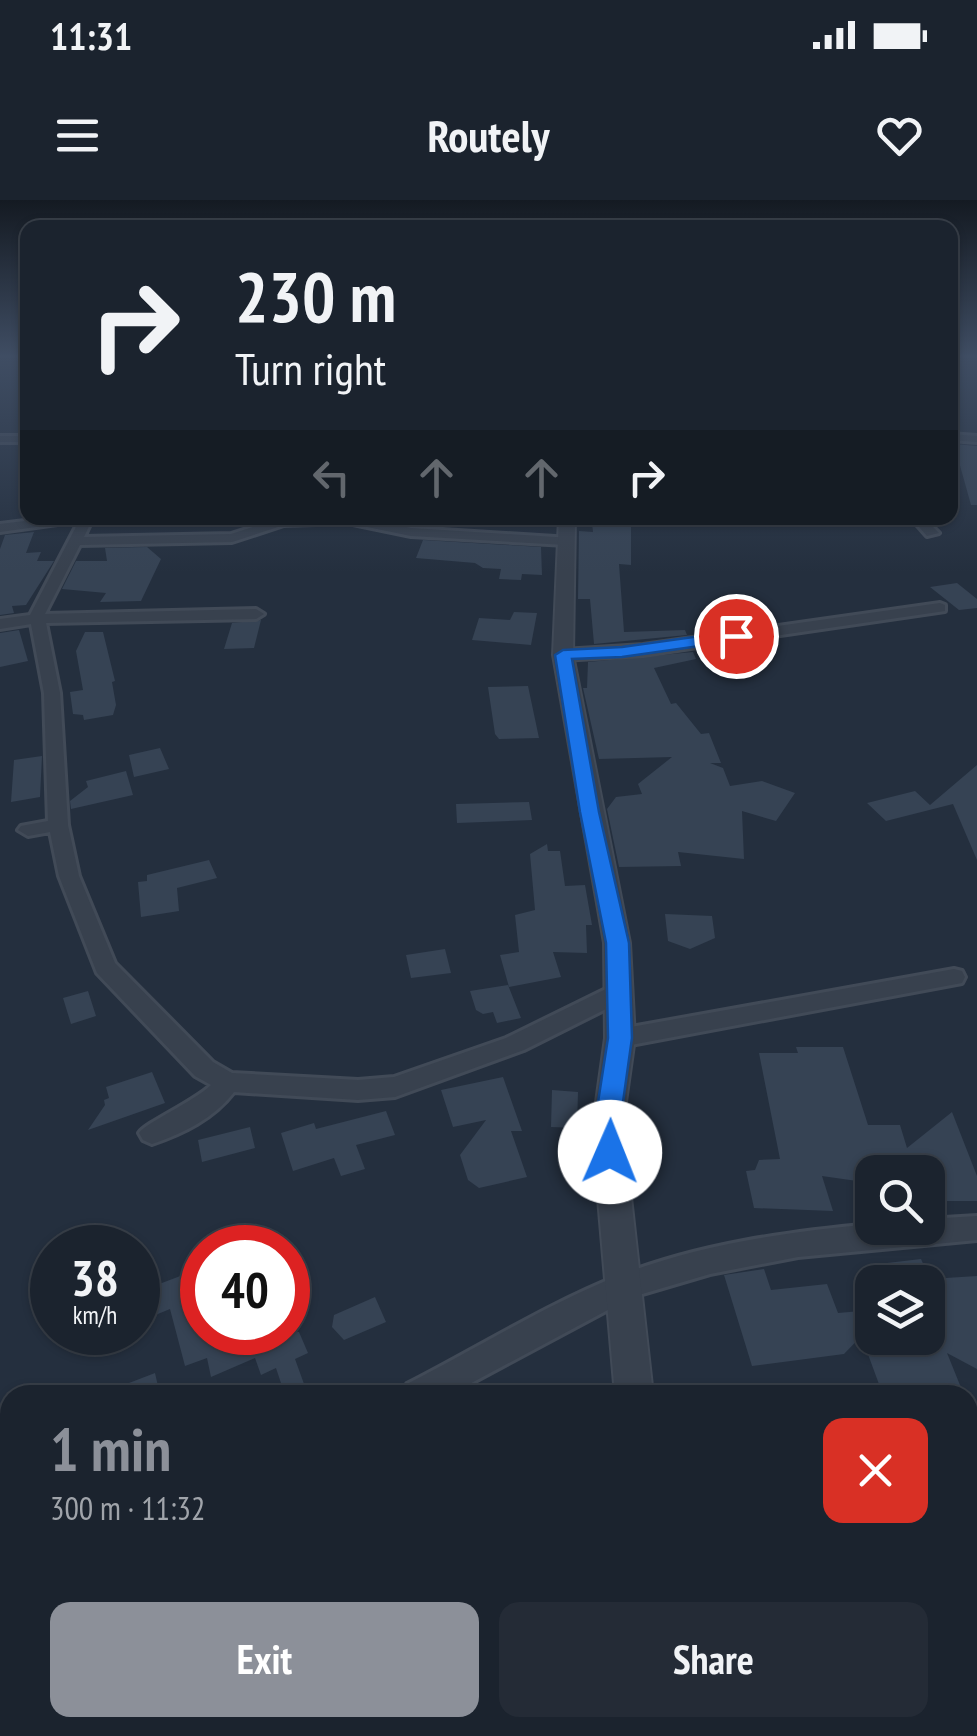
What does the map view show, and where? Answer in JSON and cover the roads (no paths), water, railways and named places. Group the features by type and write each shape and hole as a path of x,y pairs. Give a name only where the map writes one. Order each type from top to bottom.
{"street":[{"path":"83,525 52,581 38,620 52,693 58,825 69,876 106,967 204,1068 228,1082 358,1090 395,1087 515,1044 618,994"},
{"path":"75,541 232,538 272,525"},
{"path":"370,525 411,532 566,529 563,655 618,943 620,1038 610,1102 610,1152 633,1385"},
{"path":"925,525 932,533"},
{"path":"563,655 643,650 940,608"},
{"path":"0,624 256,614"},
{"path":"28,830 58,825"},
{"path":"620,1038 954,977"},
{"path":"152,1133 214,1102 228,1082"},
{"path":"437,1385 624,1286 699,1264 812,1241 977,1228"}]}
